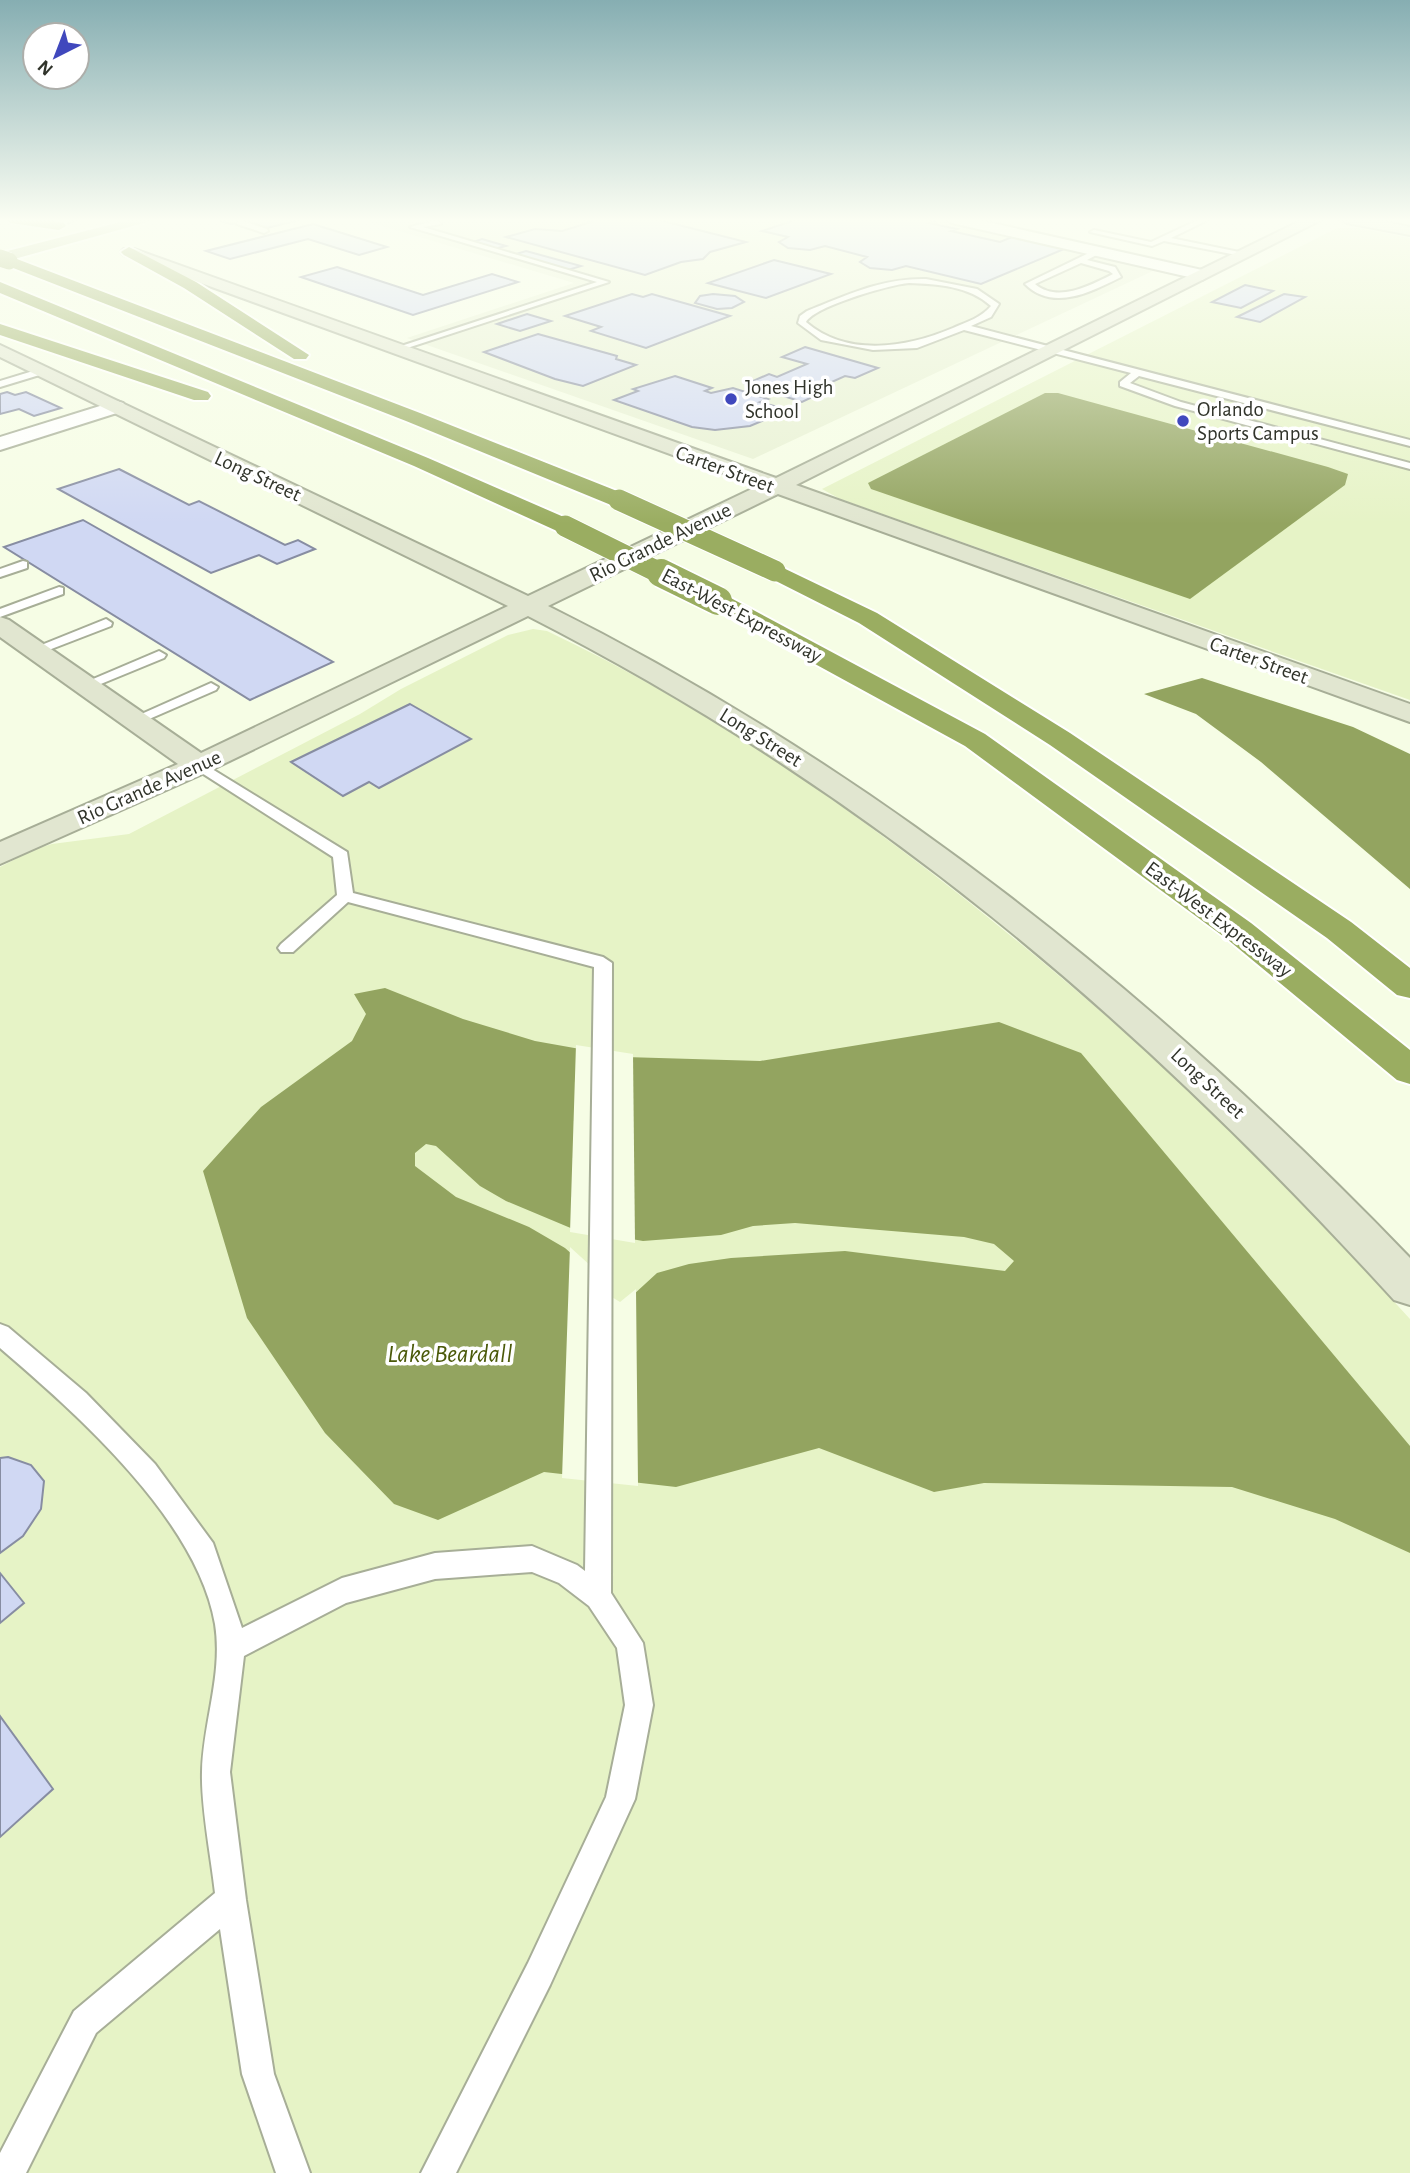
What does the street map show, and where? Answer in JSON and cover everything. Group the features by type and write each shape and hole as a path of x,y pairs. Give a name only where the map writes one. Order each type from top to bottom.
{"highway":[{"name":"East-West Expressway","path":"80,320 421,462 565,526 718,601 975,740 1239,931 1410,1070"},
{"name":"East-West Expressway","path":"166,320 620,500 775,571 868,618 1060,739 1339,930 1410,986"},
{"path":"245,320 299,355 412,417"},
{"path":"0,329 223,404"},
{"path":"265,418 326,440 421,462"}],"street":[{"name":"Carter Street","path":"317,320 1410,715"},
{"name":"Rio Grande Avenue","path":"0,854 199,765 774,487 1111,320"},
{"name":"Long Street","path":"0,350 623,655 778,746 890,821 1045,939 1205,1078 1339,1209 1410,1287"},
{"path":"0,444 116,407"},
{"path":"0,625 199,765"}],"lane":[{"path":"398,350 488,320"},
{"path":"802,320 802,323 817,335 883,349 920,344 977,320"},
{"path":"963,327 1410,443"},
{"path":"0,384 43,371"},
{"path":"1138,373 1123,384 1178,404 1410,466"},
{"path":"0,573 23,565"},
{"path":"0,612 59,591"},
{"path":"36,650 106,622"},
{"path":"86,685 159,655"},
{"path":"135,720 211,688"},
{"path":"199,765 341,855 345,896"},
{"path":"287,948 345,896"},
{"path":"345,896 603,964 598,1597"},
{"path":"0,1334 78,1400 146,1472 204,1552 228,1623 231,1668 216,1772 231,1900 258,2074 293,2173"},
{"path":"230,1649 342,1591 435,1566 531,1559 568,1574 598,1597 630,1643 639,1705 620,1799 539,1974 438,2173"},
{"path":"8,2173 85,2022 231,1900"}],"shaded area":[{"path":"460,320 1048,320 753,459 407,338"},
{"name":"Orlando Sports Campus","path":"1155,320 1410,320 1410,700 840,499 822,489"},
{"path":"533,629 547,631 615,665 746,742 871,828 992,921 1132,1038 1211,1110 1281,1180 1410,1319 1410,2173 0,2173 0,867 35,849 52,844 129,834 360,714 401,689 508,635"}],"water":[{"path":"1045,393 1058,393 1328,467 1348,474 1345,485 1190,599 871,489 868,483"},
{"path":"1202,678 1353,727 1410,754 1410,889 1261,762 1196,714 1144,694"},
{"name":"Lake Beardall","path":"385,988 463,1019 535,1041 625,1057 760,1061 999,1022 1081,1053 1410,1446 1410,1553 1335,1519 1232,1487 984,1483 934,1492 819,1448 676,1487 544,1472 438,1520 394,1504 325,1433 247,1318 203,1171 261,1107 352,1041 366,1014 354,994","holes":["426,1144 436,1146 480,1186 506,1201 573,1229 643,1241 721,1235 753,1226 795,1223 964,1237 994,1244 1014,1261 1005,1271 845,1251 731,1258 689,1264 657,1273 620,1307 604,1296 590,1270 565,1248 529,1227 456,1197 415,1166 415,1153"]}],"pier":[{"path":"576,1045 633,1054 635,1243 570,1232"},
{"path":"570,1247 592,1267 607,1294 620,1302 636,1289 638,1486 562,1478"}],"building":[{"path":"508,320 551,321 520,331 497,324"},
{"path":"579,320 718,320 646,348 591,331 601,327"},
{"path":"538,334 617,356 616,359 636,365 583,386 555,379 484,352"},
{"path":"805,347 878,368 855,378 845,376 816,389 825,391 802,402 746,384 769,374 777,377 807,364 782,357"},
{"path":"675,376 712,388 705,391 711,393 733,388 768,399 760,402 788,410 750,426 715,430 692,427 614,400 638,391 633,389"},
{"path":"7,392 15,395 26,392 61,408 34,416 19,409 0,414 0,394"},
{"path":"119,469 189,505 199,501 285,545 298,540 315,549 277,564 259,555 211,573 58,489"},
{"path":"83,520 333,662 250,700 4,547"},
{"path":"410,704 471,739 379,788 369,782 343,796 291,762"},
{"path":"8,1457 31,1465 44,1481 41,1509 23,1536 0,1553 0,1458"},
{"path":"0,1573 24,1603 0,1623"},
{"path":"0,1716 53,1789 0,1837"}],"place":[{"name":"Jones High School","path":"731,399"},
{"name":"Orlando Sports Campus","path":"1183,421"}]}
